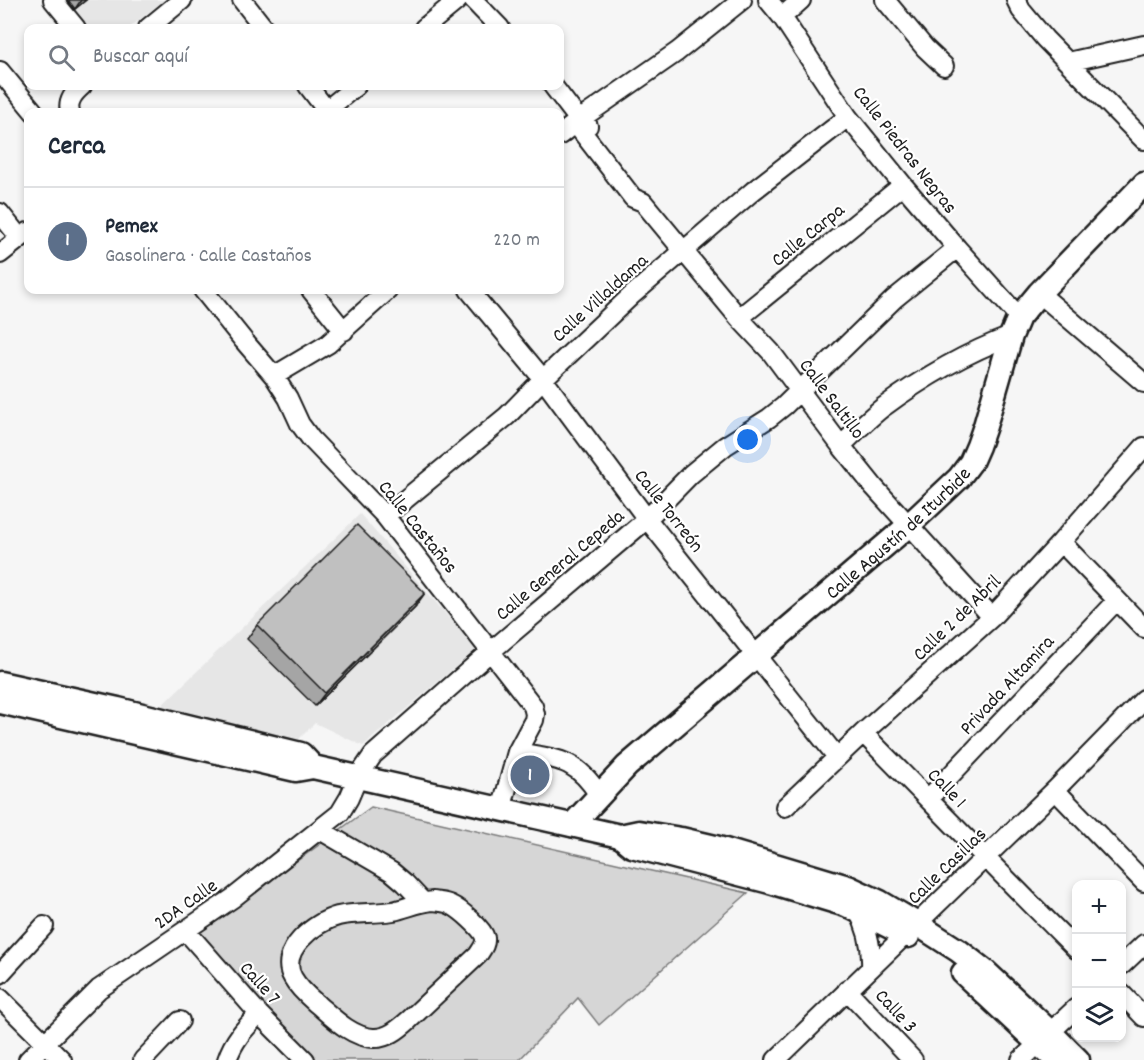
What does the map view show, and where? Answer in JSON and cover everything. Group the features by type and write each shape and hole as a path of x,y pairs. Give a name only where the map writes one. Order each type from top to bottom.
{"main road":[{"name":"Calle Agustín de Iturbide","path":"572,825 627,766 909,525 959,478 971,462 985,426 1015,326 1038,293 1144,184"},
{"path":"0,683 301,754 313,767"},
{"path":"0,702 296,771 313,767 620,836 639,832 681,839 769,862 849,887 880,902 1044,1038 1078,1060"},
{"path":"620,836 632,846 770,882 846,905 911,929"},
{"path":"1044,1038 1056,1060"}],"street":[{"path":"53,0 73,24"},
{"path":"153,24 182,0"},
{"path":"242,0 261,24"},
{"path":"429,24 458,0"},
{"path":"473,0 496,24"},
{"path":"564,132 677,52 742,0"},
{"name":"Calle Piedras Negras","path":"768,0 782,17 849,117 957,248 1015,326"},
{"path":"782,17 801,0"},
{"path":"885,0 925,48 944,66"},
{"path":"1023,3 1045,39 1144,140"},
{"path":"1068,62 1144,45"},
{"path":"0,71 8,95 28,108"},
{"path":"69,108 70,100 79,90"},
{"path":"311,90 323,108"},
{"path":"331,108 351,90"},
{"name":"Calle Saltillo","path":"556,90 579,120 582,132 633,198 643,202 683,252 771,352 874,487 992,617"},
{"name":"Calle Villaldama","path":"385,516 507,416 630,296 753,191 849,117"},
{"name":"Calle Carpa","path":"740,318 903,185"},
{"path":"0,213 24,235 0,254"},
{"name":"Calle General Cepeda","path":"358,777 373,755 647,519 691,474 725,446 784,406 894,299 957,248"},
{"path":"1038,293 1144,383"},
{"name":"Calle Castaños","path":"205,294 274,376 288,398 300,424 311,439 385,516 533,706 534,720 517,752 501,810"},
{"path":"313,294 344,331"},
{"path":"274,376 311,355 344,331 384,294"},
{"name":"Calle Torreón","path":"472,294 543,379 647,519 837,757"},
{"path":"841,446 881,409 936,372 988,345 1015,326"},
{"name":"Calle 2 de Abril","path":"785,807 992,617 1144,447"},
{"path":"1061,542 1144,627"},
{"name":"Privada Altamira","path":"928,799 1117,600"},
{"name":"Calle Casillas","path":"779,1059 871,966 1055,790 1144,699"},
{"name":"Calle 1","path":"863,733 984,858 1072,944"},
{"path":"517,752 571,764 592,784 599,795"},
{"name":"2DA Calle","path":"28,1060 99,989 233,898 340,813 350,798 358,777"},
{"path":"1055,790 1144,882"},
{"path":"320,830 392,872 423,902"},
{"path":"423,902 449,904 460,910 481,932 485,939 484,947 398,1030 386,1036 374,1038 360,1035 318,1005 292,977 290,965 292,950 305,934 325,920 340,915 397,910 423,902"},
{"path":"857,909 870,944 871,966"},
{"path":"0,974 44,926"},
{"name":"Calle 7","path":"186,931 260,1014 305,1060"},
{"path":"1126,961 1144,944"},
{"name":"Calle 3","path":"848,990 913,1060"},
{"path":"0,998 62,1060"},
{"path":"1126,998 1144,1017"},
{"path":"1021,1060 1072,1013"},
{"path":"227,1060 232,1046 260,1014"},
{"path":"143,1060 180,1021"}],"shaded area":[{"path":"61,0 164,0 134,24 80,24"},
{"path":"360,514 476,649 363,746 315,723 299,739 159,708"},
{"path":"371,807 748,893 599,1025 578,998 519,1060 314,1060 198,933"}],"building":[{"path":"357,525 425,593 325,693 257,625"}],"place":[{"name":"Pemex","path":"530,775"}]}
